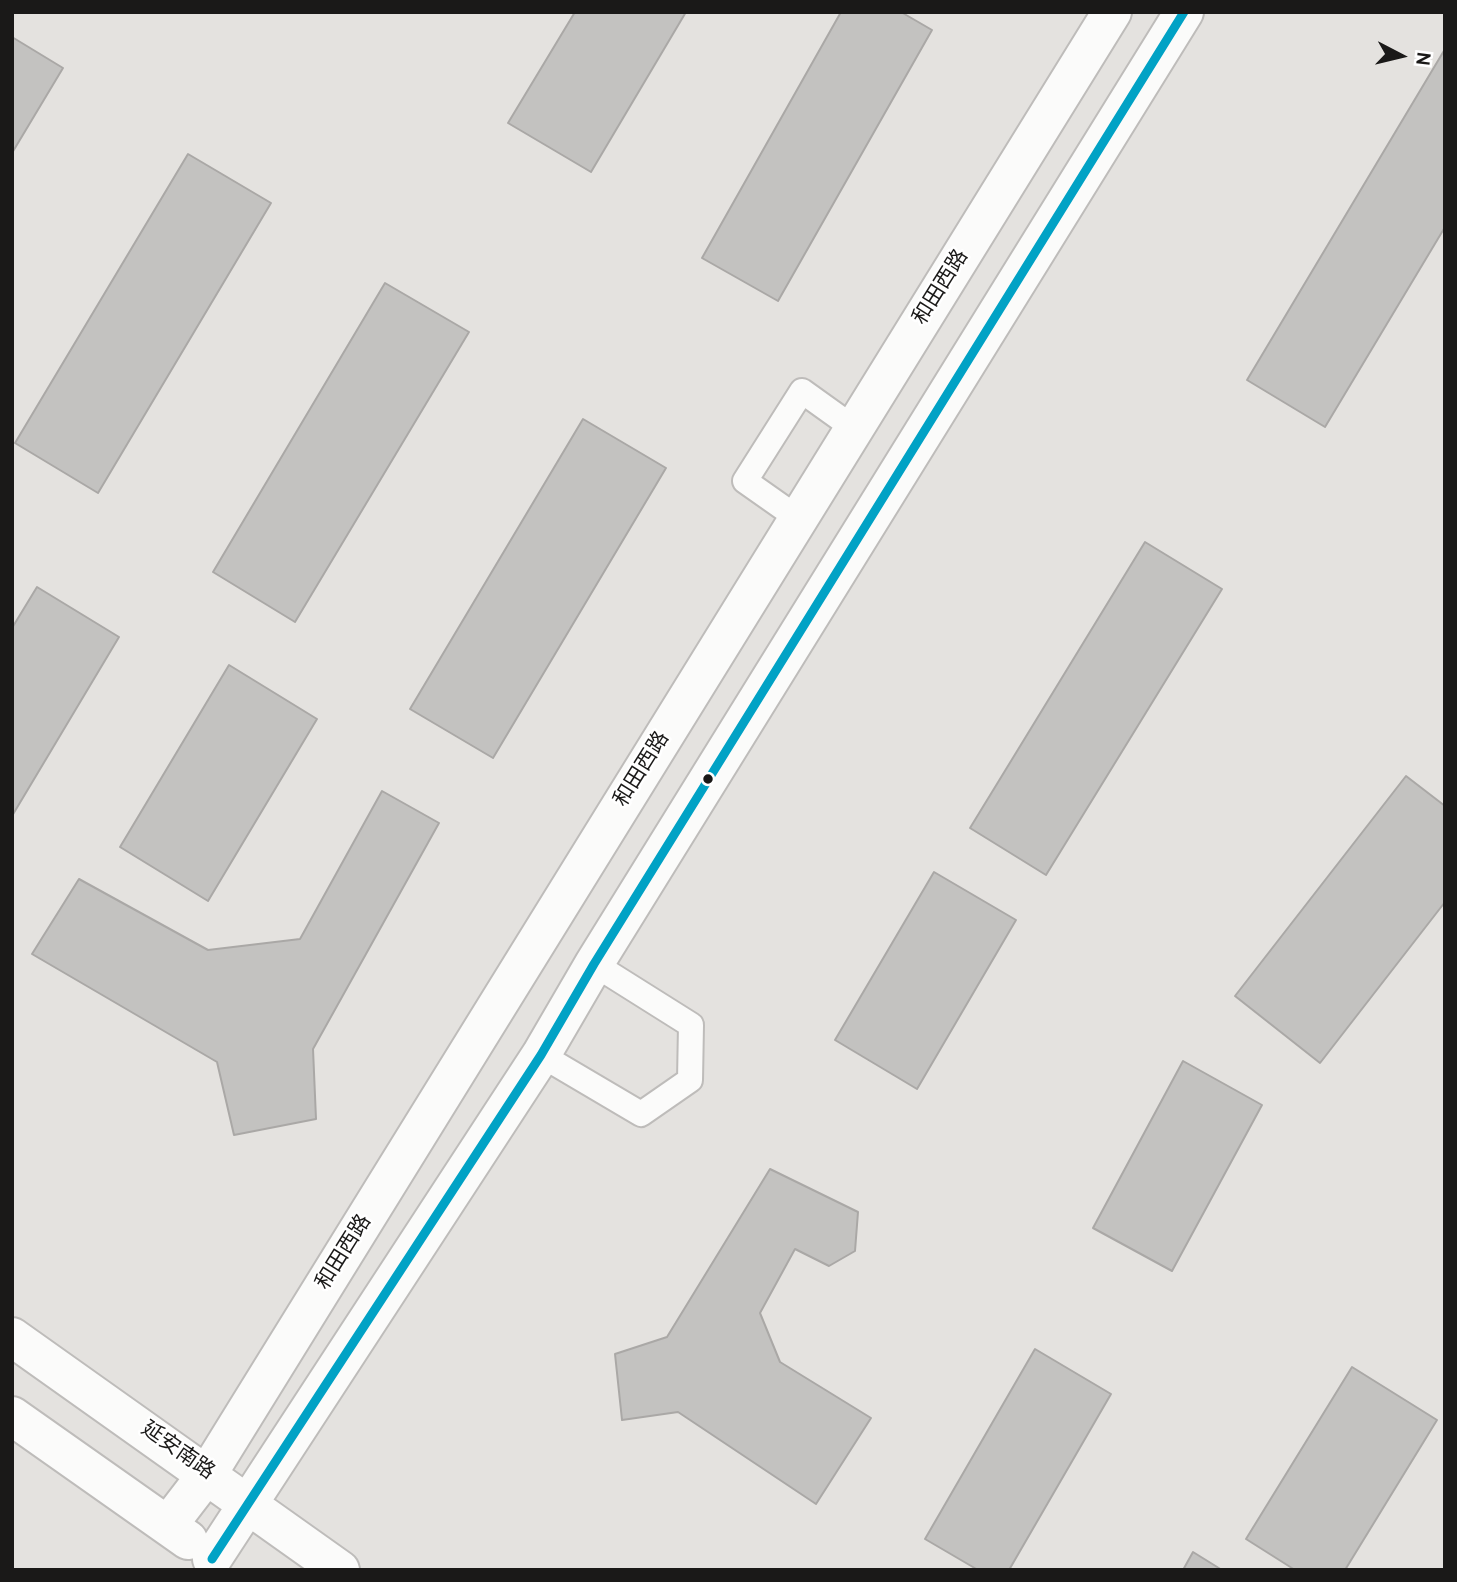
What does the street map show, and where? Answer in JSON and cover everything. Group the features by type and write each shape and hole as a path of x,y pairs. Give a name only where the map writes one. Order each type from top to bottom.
{"main road":[{"name":"和田西路","path":"168,1525 208,1473 1112,12"},
{"path":"12,1416 220,1564 248,1506 541,1055 594,964 1184,12"},
{"name":"延安南路","path":"12,1337 208,1473 248,1506 340,1570"}],"lane":[{"path":"799,519 745,481 802,391 855,429"},
{"path":"541,1055 641,1114 690,1080 691,1025 594,964"}],"building":[{"path":"575,12 686,12 591,172 508,123"},
{"path":"841,12 901,12 932,30 778,301 702,258"},
{"path":"12,37 63,68 12,153"},
{"path":"1445,49 1445,227 1325,427 1247,380"},
{"path":"188,154 271,203 98,493 15,443"},
{"path":"385,283 469,332 295,622 213,572"},
{"path":"583,419 666,468 493,758 410,709"},
{"path":"1145,542 1222,589 1046,875 970,828"},
{"path":"37,587 119,637 12,816 12,628"},
{"path":"229,665 317,719 208,901 120,847"},
{"path":"1406,776 1445,806 1445,902 1320,1063 1235,996"},
{"path":"382,791 439,823 313,1049 316,1119 234,1135 217,1062 32,954 79,879 208,950 300,939"},
{"path":"934,872 1016,920 917,1089 835,1040"},
{"path":"1183,1061 1262,1105 1172,1271 1093,1228"},
{"path":"770,1169 858,1212 855,1251 829,1266 795,1249 760,1313 780,1362 871,1418 816,1504 678,1412 622,1420 615,1354 667,1337"},
{"path":"1035,1349 1111,1394 1009,1570 978,1570 925,1539"},
{"path":"1352,1367 1437,1420 1345,1570 1295,1570 1246,1539"},
{"path":"1193,1552 1222,1570 1183,1570"}],"transit line":[{"path":"212,1559 541,1055 594,964 1184,12"}]}
